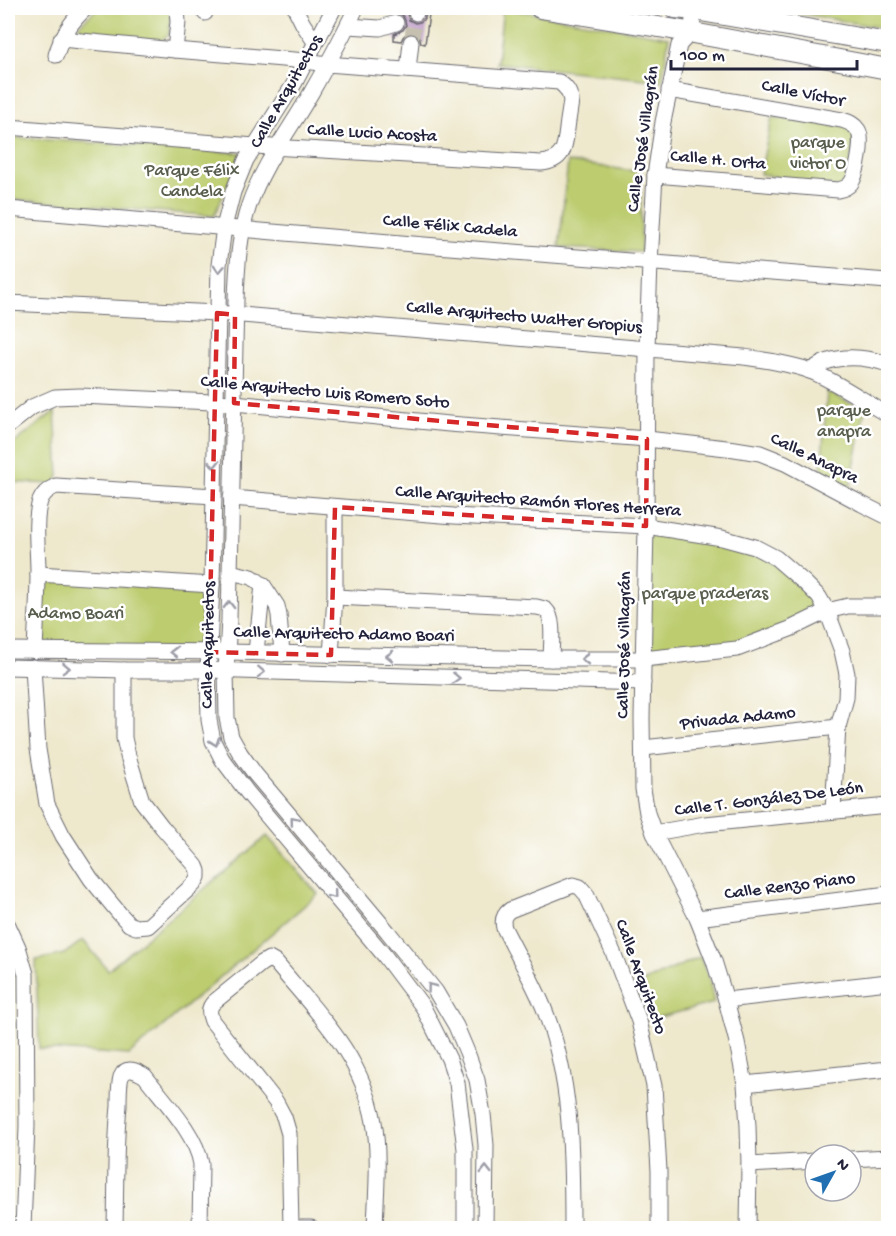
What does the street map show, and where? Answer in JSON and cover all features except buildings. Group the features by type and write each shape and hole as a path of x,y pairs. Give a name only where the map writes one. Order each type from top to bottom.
{"main road":[{"path":"540,8 680,35 888,69"},
{"path":"674,8 695,9 888,43"}],"street":[{"path":"56,55 61,39 73,20 86,8"},
{"path":"175,50 177,8"},
{"path":"295,8 315,42"},
{"name":"Calle Arquitectos","path":"334,8 294,84 246,160 233,192 224,227 219,265 217,313 212,585 208,670 209,720 213,741 222,759 384,955 423,1007 457,1083 465,1149 465,1228"},
{"name":"Calle Arquitectos","path":"356,8 311,93 277,147 250,204 243,229 237,266 235,315 226,671 227,718 231,736 255,774 436,992 456,1026 477,1080 483,1114 486,1145 485,1228"},
{"path":"674,8 680,35"},
{"path":"680,35 695,9"},
{"path":"348,26 380,28 396,23"},
{"name":"Calle José Villagrán","path":"680,35 655,175 650,263 647,348 643,789 647,813 654,833 697,918 726,1000 737,1042 745,1084 749,1166 748,1228"},
{"path":"61,39 408,70 411,42"},
{"name":"Calle Lucio Acosta","path":"8,127 255,146 541,164 555,160 565,147 571,100 566,87 559,82 408,70"},
{"name":"Calle Víctor","path":"669,90 842,120 852,124 860,134 861,141 854,176 849,186"},
{"name":"Calle H. Orta","path":"655,175 838,190 849,186"},
{"name":"Calle Félix Cadela","path":"8,209 425,245 888,281"},
{"path":"12,306 217,313"},
{"name":"Calle Arquitecto Walter Gropius","path":"217,313 744,357 789,364 809,371 839,385 888,415"},
{"path":"809,371 827,362 845,358 863,358 888,364"},
{"name":"Calle Arquitecto Luis Romero Soto","path":"8,426 32,407 55,397 80,396 234,403 449,424 647,439"},
{"name":"Calle Anapra","path":"647,439 760,453 785,463 888,517"},
{"path":"35,651 37,533 40,502 48,490 56,486 214,496"},
{"name":"Calle Arquitecto Ramón Flores Herrera","path":"231,498 454,516 646,526 722,538 755,547 776,558 819,597 827,611 842,651 847,674 846,698 838,727 833,811"},
{"path":"331,655 335,597 335,507"},
{"path":"230,572 252,577 263,585 277,606 282,654"},
{"path":"38,574 212,585"},
{"path":"256,652 263,585"},
{"path":"335,597 542,608 550,616 550,659"},
{"name":"Calle Arquitecto Adamo Boari","path":"8,650 643,659 737,649 790,629 827,611 848,606 888,606"},
{"path":"8,667 208,670 643,683"},
{"path":"33,667 38,749 47,804 63,836 85,870 119,913 129,924 136,927 148,926 194,884 198,871 142,801 124,738 124,670"},
{"name":"Privada Adamo","path":"643,748 838,727"},
{"name":"Calle T. González De León","path":"654,833 705,824 888,806"},
{"path":"298,853 311,841"},
{"name":"Calle Arquitecto","path":"572,1228 572,1162 567,1104 557,1049 543,1007 504,928 503,917 510,910 573,885 580,887 586,894 613,952 639,1021 654,1086 659,1171 659,1228"},
{"name":"Calle Renzo Piano","path":"697,918 888,894"},
{"path":"8,925 18,947 26,974 27,1126 23,1228"},
{"path":"311,1228 291,1228 289,1134 284,1117 276,1102 212,1021 209,1009 214,1002 268,959 276,963 340,1040 364,1086 374,1122 377,1146 375,1228"},
{"path":"726,1000 888,982"},
{"path":"745,1084 888,1069"},
{"path":"115,1228 121,1077 130,1070 137,1070 145,1076 188,1131 195,1144 201,1164 200,1228"},
{"path":"457,1083 477,1080"},
{"path":"863,1158 888,1156"},
{"path":"749,1166 803,1162"}],"highlighted area":[{"path":"217,313 235,315 234,403 647,439 646,526 335,507 331,655 209,652"}],"green space":[{"path":"98,8 168,8 171,12 169,34 159,42 81,37 79,25"},
{"path":"503,8 669,37 662,81 497,63"},
{"path":"769,8 888,8 888,29"},
{"name":"parque victor O","path":"772,117 857,129 844,189 760,174"},
{"name":"Parque Félix Candela","path":"8,137 242,153 214,216 8,199"},
{"path":"568,162 641,172 641,252 559,248"},
{"name":"parque anapra","path":"827,392 865,410 850,488 821,472"},
{"path":"55,411 59,476 55,484 8,482 8,448"},
{"name":"parque praderas","path":"646,526 755,547 827,611 764,640 643,659"},
{"name":"Adamo Boari","path":"38,574 212,585 209,652 35,651"},
{"path":"267,836 318,894 129,1055 39,1049 36,960 64,954 83,940 108,970"},
{"path":"700,957 709,979 714,1003 648,1020 636,985"}],"tunnel":[{"path":"411,42 416,13"}]}
